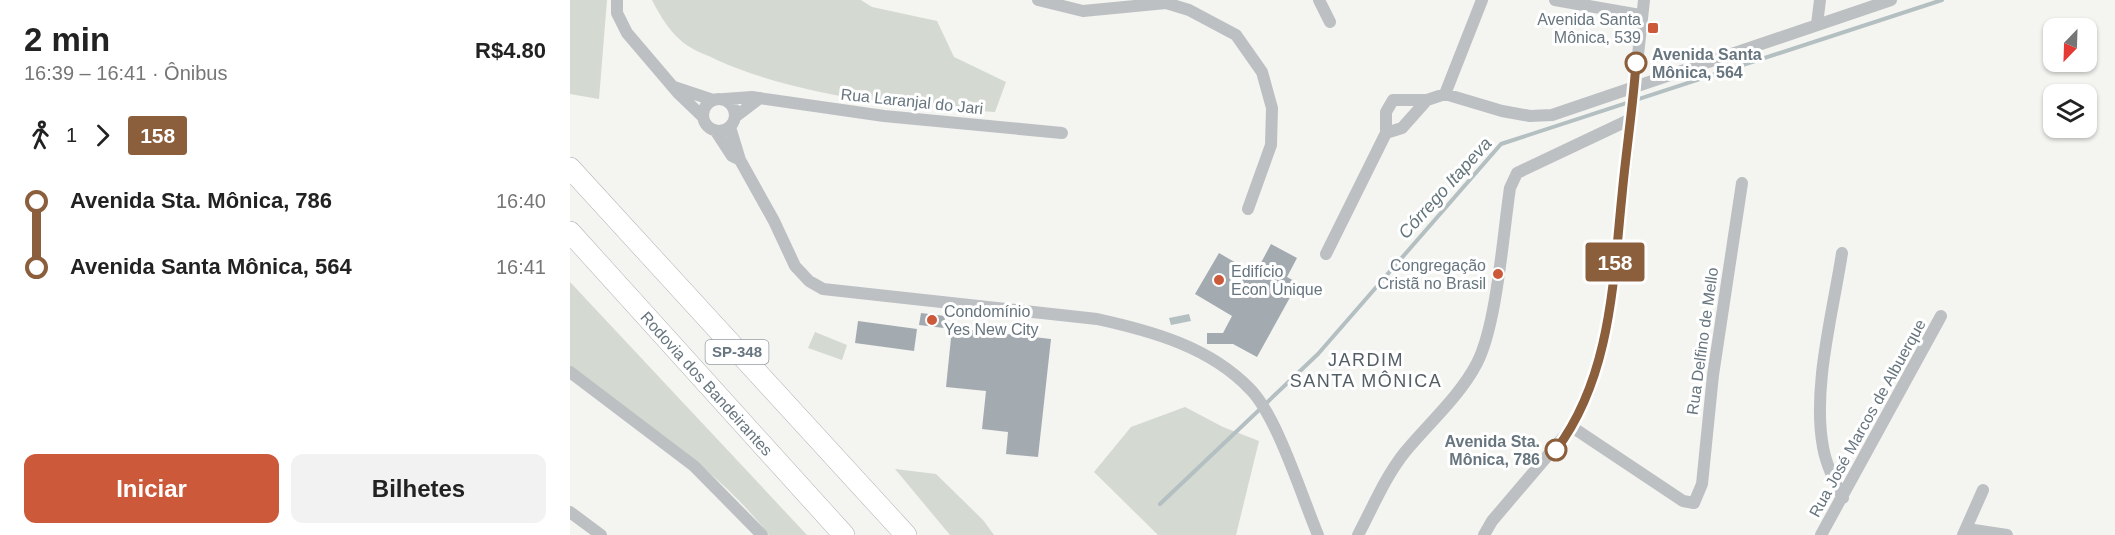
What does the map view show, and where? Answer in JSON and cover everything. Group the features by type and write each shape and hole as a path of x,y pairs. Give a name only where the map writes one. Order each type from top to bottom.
{"highway":[{"name":"SP-348","path":"570,168 906,535"},
{"name":"Rodovia dos Bandeirantes","path":"570,232 844,535"}],"street":[{"path":"617,0 620,23 627,33 703,117 705,123 715,130 732,156 740,160"},
{"path":"1038,0 1083,11 1166,3 1190,10 1236,35 1262,72 1272,108 1271,145 1248,209"},
{"path":"1319,0 1330,22"},
{"path":"1445,94 1482,0"},
{"path":"1556,0 1640,15"},
{"path":"1484,535 1492,521 1572,427 1589,392 1600,357 1611,302 1640,15 1644,0"},
{"path":"1817,24 1820,0"},
{"path":"1326,254 1386,133 1388,106 1393,100 1428,99 1445,94 1502,111 1530,116 1552,115 1891,0"},
{"name":"Rua Laranjal do Jari","path":"674,87 719,100 760,99 884,116 1062,133"},
{"path":"715,130 733,122 760,99"},
{"path":"1386,133 1402,128 1428,99"},
{"path":"703,117 706,106 719,100 733,107 733,122 740,160 774,221 795,266 809,281 823,289 1077,316 1139,328 1174,339 1217,363 1251,389 1269,416 1318,535"},
{"path":"1358,535 1388,477 1404,453 1456,393 1480,358 1491,313 1510,188 1517,173 1631,114"},
{"name":"Rua Delfino de Mello","path":"1572,427 1683,501 1694,503 1702,484 1713,375 1742,183"},
{"path":"1842,253 1822,382 1821,424 1828,466 1843,498"},
{"name":"Rua José Marcos de Albuerque","path":"1821,535 1941,316"},
{"path":"570,372 694,466 762,535"},
{"path":"1983,490 1965,532 2007,535"},
{"path":"570,512 601,535"}],"shaded area":[{"path":"570,0 607,0 599,99 570,94"},
{"path":"652,0 861,0 872,7 937,21 954,57 1006,82 995,112 924,107 818,92 750,73 691,48 672,31"},
{"path":"570,282 807,535 769,535 726,487 676,445 570,368"},
{"path":"1189,314 1191,321 1171,325 1169,318"},
{"path":"815,332 847,345 842,360 808,348"},
{"path":"1185,407 1223,427 1259,441 1236,535 1158,535 1094,472 1131,427"},
{"path":"895,469 936,474 983,520 994,535 950,535"}],"building":[{"path":"1271,244 1297,258 1287,277 1298,283 1257,357 1233,344 1207,344 1207,333 1223,333 1232,316 1195,294 1219,253 1255,274"},
{"name":"Condomínio Yes New City","path":"921,313 945,316 944,328 919,325"},
{"path":"858,321 917,329 914,351 855,343"},
{"path":"952,328 1051,339 1038,457 1006,454 1008,432 982,429 986,391 946,387"}],"waterway":[{"name":"Córrego Itapeva","path":"1160,504 1318,354 1501,144 1942,0"}],"bus line":[{"name":"158","path":"1556,450 1572,427 1589,392 1600,357 1611,302 1636,63"}],"place":[{"name":"Avenida Santa Mônica, 539","path":"1653,28"},
{"name":"Avenida Santa Mônica, 564","path":"1636,63"},
{"name":"Congregação Cristã no Brasil","path":"1498,274"},
{"name":"Edifício Econ Unique","path":"1219,280"},
{"name":"Condomínio Yes New City","path":"932,320"},
{"name":"Avenida Sta. Mônica, 786","path":"1556,450"}],"district":[{"name":"JARDIM SANTA MÔNICA","path":"1366,370"}]}
